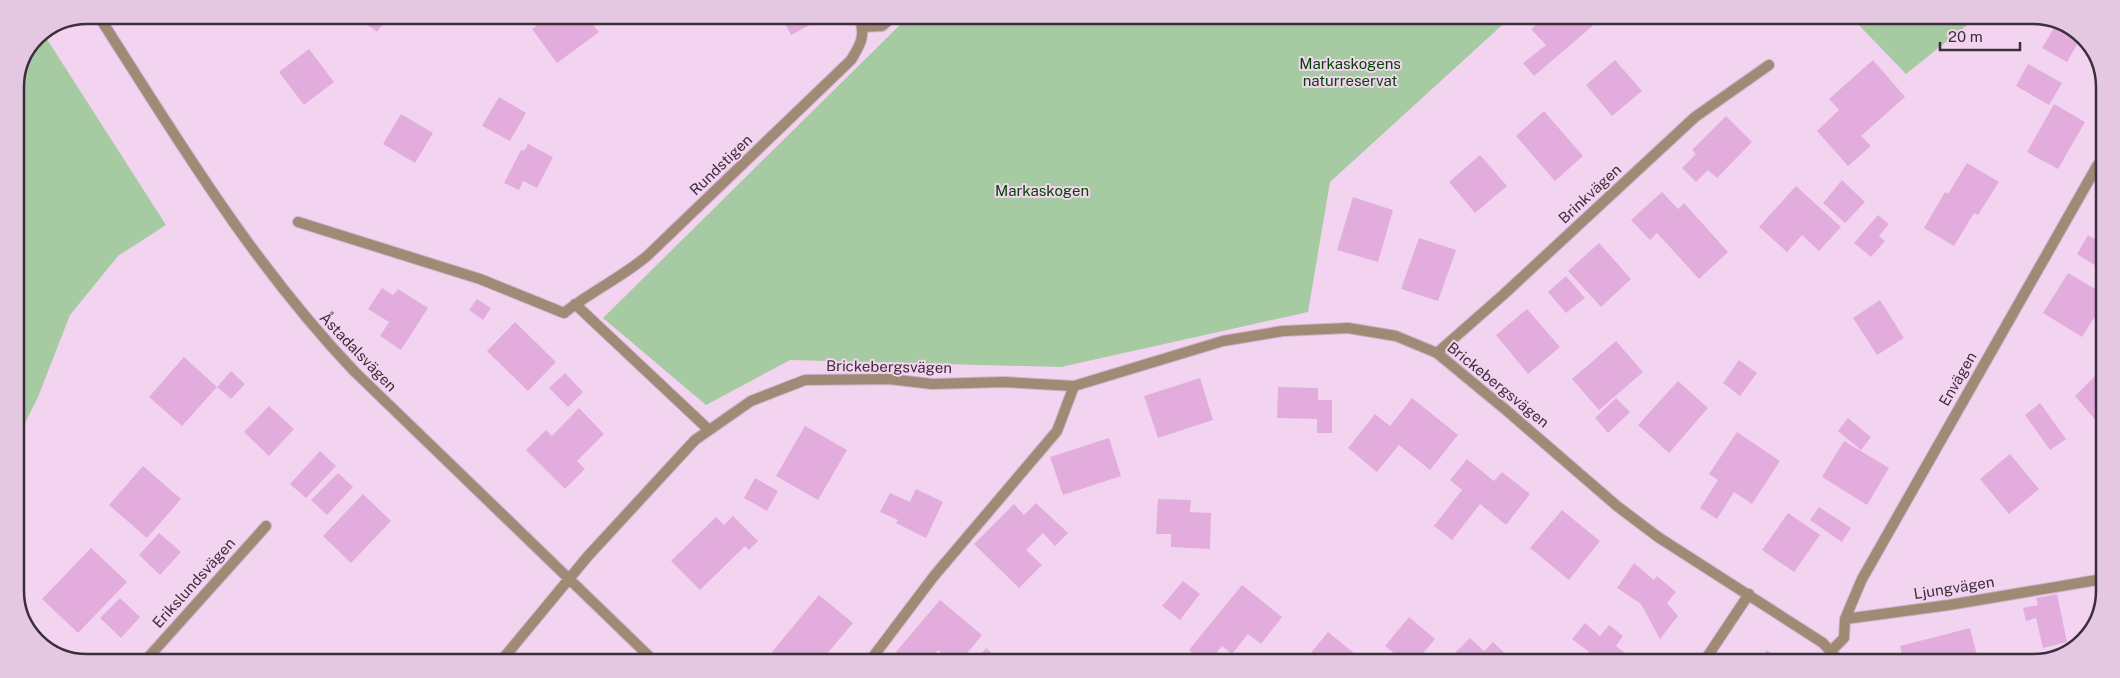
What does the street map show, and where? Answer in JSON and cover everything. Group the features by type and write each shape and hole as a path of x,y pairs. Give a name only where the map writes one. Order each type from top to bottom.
{"street":[{"name":"Åstadalsvägen","path":"104,24 219,205 313,329 354,372 647,654"},
{"path":"862,24 863,27 882,26 884,24"},
{"name":"Rundstigen","path":"298,222 480,279 564,313 575,304 627,273 648,256 851,60 863,42 863,27"},
{"name":"Brinkvägen","path":"1437,353 1503,295 1695,117 1769,64"},
{"name":"Envägen","path":"1845,619 1862,579 2096,168"},
{"path":"575,304 709,430"},
{"name":"Brickebergsvägen","path":"507,654 569,577 694,440 751,401 805,380 889,379 932,384 1004,382 1074,386 1223,341 1283,331 1348,328 1396,336 1437,353 1506,410 1616,506 1664,542 1749,594 1832,650 1835,654"},
{"path":"875,654 934,576 1057,432 1074,386"},
{"name":"Erikslundsvägen","path":"151,654 266,526"},
{"name":"Ljungvägen","path":"1845,619 1949,605 2096,579"},
{"path":"1709,654 1749,594"},
{"path":"1832,650 1844,638 1845,619"}],"green space":[{"name":"Markaskogen","path":"901,24 1503,24 1330,182 1308,312 1061,367 790,360 706,405 603,318"},
{"path":"1858,24 1968,24 1906,74"},
{"path":"46,38 166,225 118,256 70,315 38,397 24,425 24,87 25,74 34,52"}],"building":[{"path":"366,24 383,24 377,32"},
{"path":"539,24 592,24 599,32 557,63 532,29"},
{"path":"785,24 812,24 791,35"},
{"path":"1537,24 1595,24 1534,76 1523,63 1546,45 1531,29"},
{"path":"2054,27 2068,34 2080,44 2078,43 2067,62 2042,48"},
{"path":"309,49 334,82 304,105 279,72"},
{"path":"1615,60 1642,91 1612,116 1586,85"},
{"path":"1873,60 1905,97 1861,136 1871,146 1848,166 1817,131 1839,110 1829,99"},
{"path":"2028,64 2062,83 2049,105 2016,86"},
{"path":"499,97 526,113 510,141 482,126"},
{"path":"2054,104 2085,122 2058,169 2027,152"},
{"path":"1544,111 1583,156 1555,181 1516,136"},
{"path":"401,114 433,133 415,163 383,144"},
{"path":"1726,116 1752,142 1717,178 1708,170 1696,182 1682,168 1696,154 1692,150"},
{"path":"528,144 553,157 537,188 523,181 519,190 504,183 521,150 524,151"},
{"path":"1480,155 1507,186 1475,213 1449,182"},
{"path":"1967,163 1999,182 1978,215 1974,213 1954,246 1924,228 1945,192 1948,194"},
{"path":"1842,180 1865,202 1845,223 1823,203"},
{"path":"1796,186 1841,227 1819,251 1802,235 1787,252 1759,227"},
{"path":"1662,192 1678,209 1684,203 1728,252 1699,279 1657,233 1650,240 1631,220"},
{"path":"1353,197 1393,210 1378,262 1337,250"},
{"path":"1878,215 1889,224 1879,236 1885,241 1871,257 1854,243"},
{"path":"2088,235 2096,240 2096,266 2077,254"},
{"path":"1419,238 1456,250 1438,301 1401,289"},
{"path":"1599,243 1631,279 1601,307 1568,271"},
{"path":"2068,273 2096,289 2096,315 2082,337 2043,313"},
{"path":"1566,276 1585,298 1566,313 1548,292"},
{"path":"382,288 393,295 398,289 428,308 401,350 380,336 389,322 368,309"},
{"path":"477,299 491,308 483,320 469,310"},
{"path":"1880,300 1904,338 1877,355 1853,318"},
{"path":"1527,309 1560,347 1528,374 1496,335"},
{"path":"515,322 556,362 528,391 487,351"},
{"path":"1616,341 1643,372 1599,410 1572,379"},
{"path":"184,357 217,387 182,426 149,397"},
{"path":"1739,360 1757,373 1740,396 1723,383"},
{"path":"231,371 245,384 231,399 217,387"},
{"path":"565,373 583,392 568,407 549,388"},
{"path":"2096,375 2096,421 2075,396"},
{"path":"1200,378 1213,420 1158,438 1144,396"},
{"path":"1678,381 1708,408 1669,453 1638,425"},
{"path":"1278,387 1318,388 1318,400 1332,400 1332,433 1317,433 1317,419 1277,418"},
{"path":"1412,398 1458,435 1430,470 1399,445 1377,472 1348,448 1375,414 1390,426"},
{"path":"1616,398 1630,412 1608,433 1595,418"},
{"path":"2040,403 2066,439 2050,450 2025,415"},
{"path":"269,406 294,429 269,456 244,432"},
{"path":"579,408 604,434 577,461 585,469 565,489 526,450 546,430 552,436"},
{"path":"1848,418 1871,437 1861,450 1838,431"},
{"path":"805,426 847,450 818,500 776,476"},
{"path":"1737,432 1780,461 1752,504 1734,492 1717,519 1700,508 1718,480 1709,474"},
{"path":"1109,438 1121,476 1063,495 1050,457"},
{"path":"1844,441 1889,468 1867,505 1822,477"},
{"path":"320,451 336,466 306,498 290,484"},
{"path":"2010,454 2039,489 2009,514 1980,479"},
{"path":"1467,459 1494,481 1502,472 1530,494 1506,525 1480,504 1452,540 1434,526 1462,490 1450,480"},
{"path":"143,466 181,499 147,538 109,505"},
{"path":"338,473 353,487 327,515 311,500"},
{"path":"755,478 778,491 767,511 744,498"},
{"path":"916,489 943,502 926,538 896,523 898,520 880,512 890,493 910,502"},
{"path":"363,494 391,521 351,563 323,536"},
{"path":"1158,499 1191,500 1190,512 1211,513 1210,549 1171,547 1171,534 1156,534"},
{"path":"1036,503 1068,533 1055,546 1043,533 1026,550 1042,565 1019,588 974,544 1014,504 1024,515"},
{"path":"1819,507 1851,528 1842,542 1810,520"},
{"path":"1562,510 1600,541 1569,580 1530,548"},
{"path":"1788,513 1820,535 1794,572 1762,550"},
{"path":"733,516 758,541 749,550 745,546 700,590 671,561 716,517 724,525"},
{"path":"159,533 181,552 160,575 139,555"},
{"path":"91,548 127,582 78,633 42,599"},
{"path":"1634,563 1654,580 1657,576 1676,592 1667,603 1678,616 1660,639 1641,604 1617,588"},
{"path":"1183,581 1200,594 1180,620 1162,606"},
{"path":"1242,585 1282,617 1261,644 1248,634 1232,654 1222,646 1216,654 1194,654 1189,650"},
{"path":"2057,594 2067,642 2043,648 2036,618 2026,621 2023,608 2038,605 2036,598"},
{"path":"819,595 853,623 827,654 775,654 772,652"},
{"path":"120,598 140,617 121,638 100,618"},
{"path":"940,600 982,635 967,654 943,654 938,650 934,654 895,653"},
{"path":"1409,617 1435,639 1423,654 1395,654 1385,646"},
{"path":"1585,623 1600,636 1609,625 1623,636 1616,646 1626,654 1587,654 1589,652 1572,639"},
{"path":"1970,628 1977,654 1902,654 1900,646"},
{"path":"1328,632 1355,654 1310,654"},
{"path":"1470,638 1484,651 1493,642 1506,654 1454,654"},
{"path":"986,648 993,654 981,654"}],"park label":[{"name":"Markaskogens naturreservat","path":"1350,72"}]}
